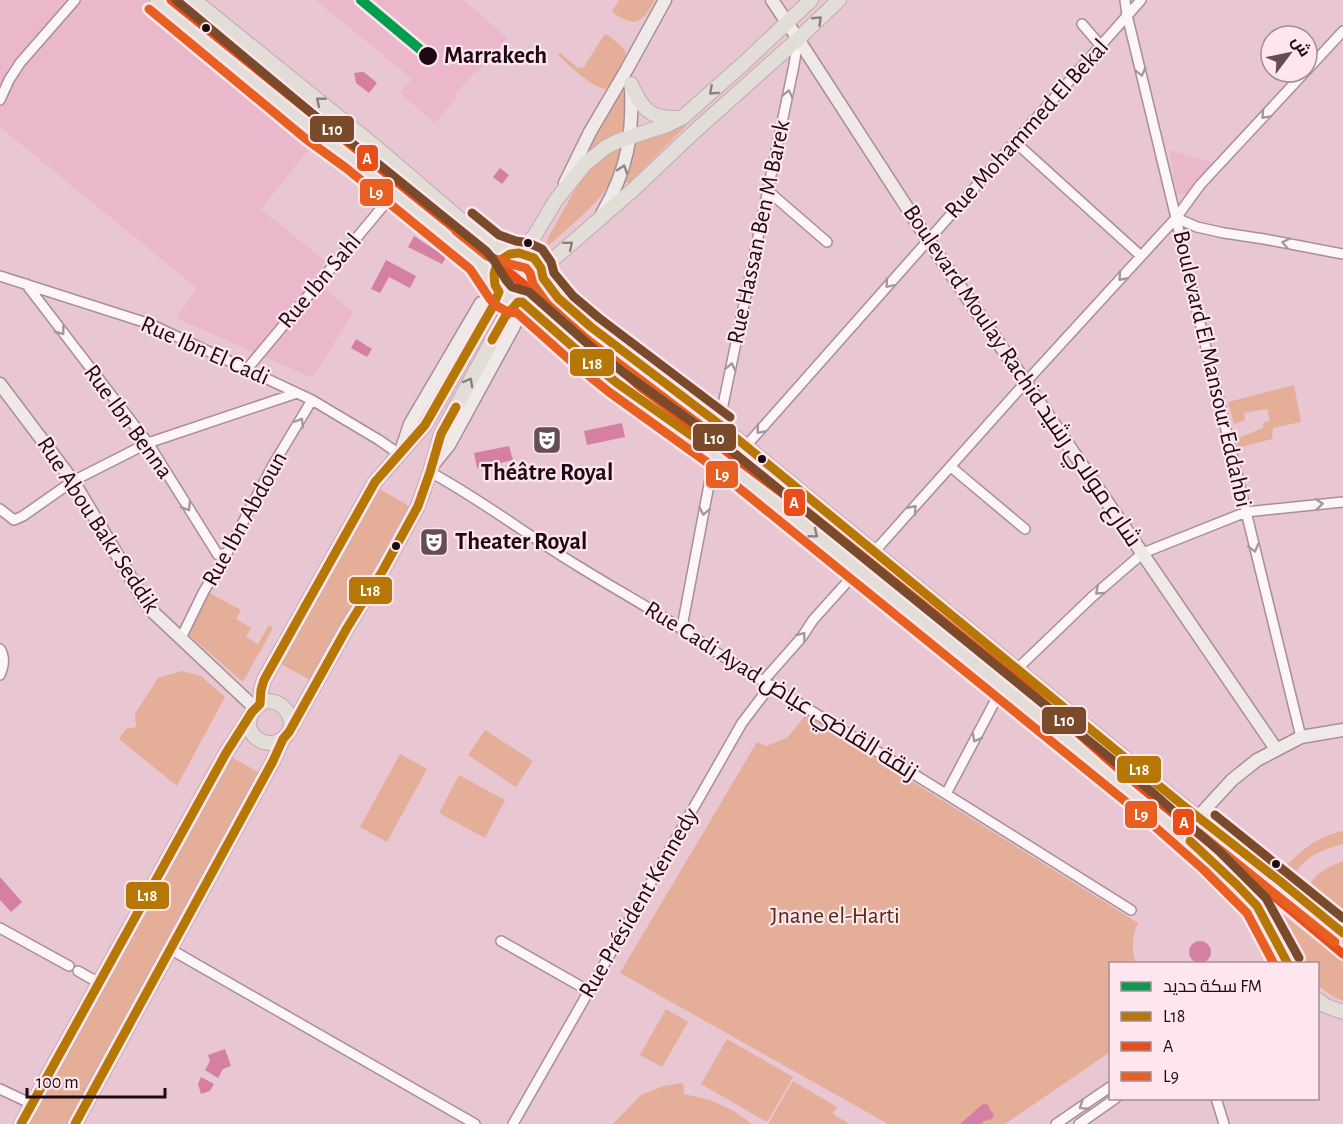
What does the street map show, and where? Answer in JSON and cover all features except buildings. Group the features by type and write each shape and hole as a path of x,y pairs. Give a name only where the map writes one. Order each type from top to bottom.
{"main road":[{"path":"157,0 314,130 482,263 497,291 518,303 617,383 715,453 1144,801 1212,861 1257,906 1283,960"},
{"path":"194,0 360,134 489,244 534,258 558,298 591,327 719,424 1343,933"},
{"path":"21,1124 226,753 255,709 269,701 282,705 290,714 287,733 273,743 265,743 258,740 251,731 249,724 255,709 262,684 375,482 425,425 497,291 494,274 498,264 505,257 516,253 537,232 556,200 585,164 606,147 682,118 811,0"},
{"path":"80,1122 170,949 287,733 418,506 441,434 503,320 518,303 536,294 542,286 543,275 550,262 598,221 839,0"},
{"path":"631,84 639,102 646,110 663,118 682,118"},
{"path":"1319,1001 1343,1012"}],"street":[{"path":"0,100 20,63 75,0"},
{"path":"556,200 590,132 665,0"},
{"name":"Boulevard Moulay Rachid شارع مولاي رشيد","path":"772,0 928,240 1276,749"},
{"name":"Boulevard El Mansour Eddahbi","path":"1125,0 1190,282 1301,737"},
{"name":"Rue Mohammed El Bekal","path":"746,446 1141,0"},
{"path":"1082,24 1101,46"},
{"path":"1319,57 1343,31"},
{"name":"Rue Hassan Ben M Barek","path":"719,424 798,39"},
{"path":"598,221 622,174 627,154 632,117 631,84 627,69"},
{"path":"874,552 1176,218 1200,185 1294,84"},
{"path":"1015,142 1141,256"},
{"path":"768,191 827,242"},
{"name":"Rue Ibn Sahl","path":"247,369 394,193"},
{"path":"1176,218 1197,227 1224,233 1343,255"},
{"name":"Rue Ibn El Cadi","path":"0,276 150,324 312,400 400,452"},
{"name":"Rue Ibn Benna","path":"26,284 148,443 218,555 227,553"},
{"name":"Rue Abou Bakr Seddik","path":"0,384 74,481 149,607 255,709"},
{"path":"0,509 14,520 74,481 148,443 297,393"},
{"name":"Rue Ibn Abdoun","path":"181,638 273,465 312,400"},
{"path":"682,627 715,453"},
{"path":"951,467 1025,529"},
{"name":"Rue Cadi Ayad زنقة القاضي عياض","path":"431,469 577,566 682,627 711,649 1131,910"},
{"path":"1017,669 1092,597 1143,553 1245,512 1343,502"},
{"name":"Rue Président Kennedy","path":"513,1124 742,723 767,683 813,620 858,570"},
{"path":"0,649 4,661 0,675"},
{"path":"946,794 1003,686"},
{"path":"1198,817 1216,796 1244,770 1276,749 1301,737 1343,730"},
{"path":"0,928 99,983"},
{"path":"501,941 589,991"},
{"path":"170,949 475,1124"},
{"path":"1056,1124 1109,1088"},
{"path":"0,1089 32,1104"},
{"path":"1079,1124 1091,1120 1114,1100"},
{"path":"1217,1100 1224,1124"}],"shaded area":[{"path":"0,0 154,0 323,132 261,209 326,262 312,279 353,312 313,378 176,318 197,288 0,127"},
{"path":"316,0 464,0 507,38 455,95 457,97 435,123 400,93 412,79"},
{"path":"364,72 377,83 369,93 356,83 354,73"},
{"path":"1169,150 1214,163 1186,195 1177,193"},
{"path":"500,168 509,175 502,184 493,177"},
{"path":"414,236 446,257 442,264 408,247"},
{"path":"386,260 416,276 410,288 389,277 380,293 371,289"},
{"path":"356,339 372,349 367,357 351,348"},
{"path":"622,423 625,437 587,445 584,431"},
{"path":"509,446 513,460 477,468 474,453"},
{"path":"0,877 22,902 11,912 0,900"},
{"path":"1200,941 1208,944 1210,948 1208,960 1196,962 1192,960 1189,952 1192,944"},
{"path":"225,1049 231,1066 223,1069 218,1078 205,1070 210,1061 208,1055"},
{"path":"201,1077 214,1084 210,1091 201,1094 198,1084"},
{"path":"984,1103 994,1114 992,1119 982,1124 960,1124"}],"green space":[{"path":"619,0 655,0 642,19 632,22 612,12"},
{"path":"604,35 608,35 626,52 625,59 608,89 596,86 558,55 560,53 578,68 584,67"},
{"path":"625,84 623,130 587,151 587,146"},
{"path":"684,122 686,126 630,182 625,183 631,165 634,142"},
{"path":"623,146 613,177 596,202 545,247 582,177 602,156"},
{"path":"1294,385 1301,422 1273,428 1272,439 1237,448 1238,438 1263,428 1263,423 1270,421 1267,409 1244,413 1245,420 1234,424 1228,402"},
{"path":"376,487 409,506 312,681 279,663"},
{"path":"208,592 241,610 236,619 251,628 246,637 258,644 269,625 273,628 243,682 189,635 188,630"},
{"path":"182,671 201,676 225,697 177,786 119,739 126,729 136,727 135,714 158,678"},
{"name":"Jnane el-Harti","path":"806,715 1138,923 1133,943 1136,962 1109,962 1109,1053 1005,1124 888,1124 620,973 757,742 766,746 787,738"},
{"path":"485,730 533,761 516,787 468,755"},
{"path":"400,754 427,769 387,842 360,827"},
{"path":"228,755 261,774 68,1124 25,1124"},
{"path":"459,775 505,800 485,838 439,813"},
{"path":"1343,831 1343,844 1321,851 1308,859 1294,878 1283,869 1310,845"},
{"path":"1343,861 1343,922 1341,922 1308,892 1312,880 1329,867"},
{"path":"1273,907 1343,962 1343,1001 1319,987 1319,962 1300,962"},
{"path":"666,1009 688,1022 662,1067 640,1055"},
{"path":"727,1039 793,1077 767,1122 701,1084"},
{"path":"793,1081 837,1107 833,1114 849,1124 768,1124"},
{"path":"683,1083 684,1094 710,1100 734,1111 752,1124 613,1124 641,1095 664,1086"}],"rail line":[{"name":"FM","path":"361,0 428,56"}],"transit line":[{"name":"A","path":"171,0 536,294 639,386 810,514 1028,689 1122,772 1343,954"},
{"name":"L10","path":"176,0 321,121 361,150 486,251 512,287 529,292 624,373 723,444 1152,792 1220,852 1266,898 1299,958"},
{"name":"L9","path":"149,9 306,139 346,168 470,269 497,306 508,312 517,313 609,392 708,463 1136,810 1204,870 1247,913 1273,962"},
{"name":"L10","path":"472,213 499,235 542,249 551,262 554,273 573,296 730,417"},
{"name":"L9","path":"456,231 487,256 526,268 533,284 557,314 716,437"},
{"name":"L18","path":"21,1124 226,753 252,712 260,704 264,680 375,482 425,425 492,308 499,292 495,285 496,267 510,254 519,253 534,258 541,268 543,278 558,298 591,327 719,424 1180,803 1343,933"},
{"name":"L18","path":"492,340 505,317 518,302 522,302 617,383 708,447"},
{"name":"L18","path":"75,1124 283,739 383,570 418,506 441,434 456,407"},
{"name":"L10","path":"1215,815 1343,918"},
{"name":"L9","path":"1199,833 1335,942"},
{"name":"L18","path":"1190,841 1257,906 1287,962"}],"place":[{"name":"Marrakech","path":"428,56"},
{"name":"Théâtre Royal","path":"547,440"},
{"name":"Theater Royal","path":"434,542"}]}
